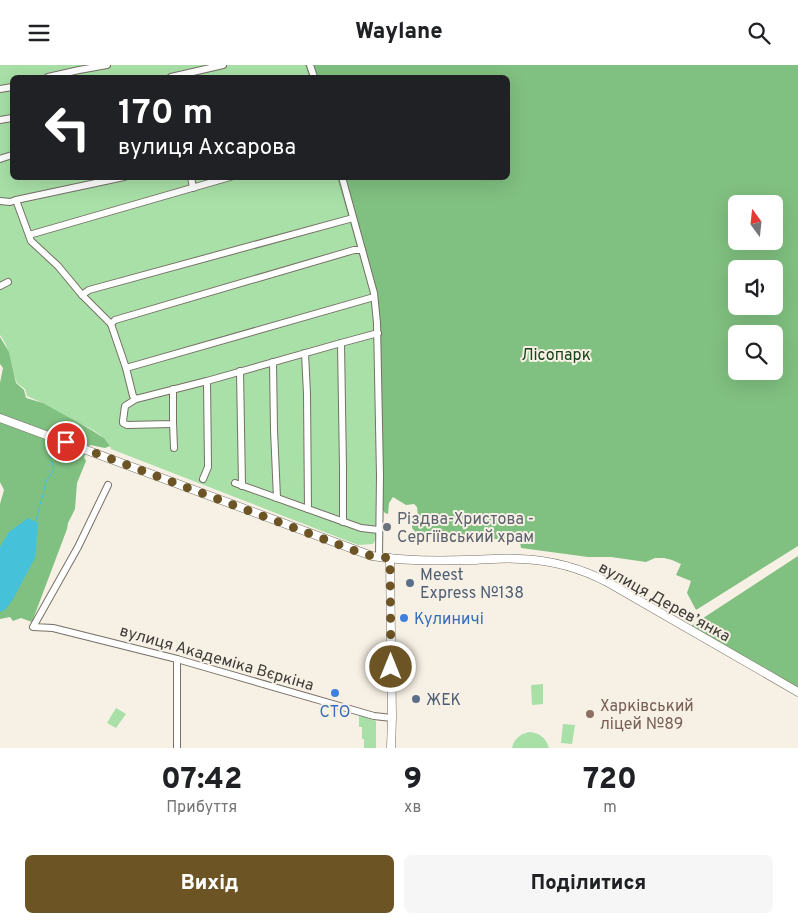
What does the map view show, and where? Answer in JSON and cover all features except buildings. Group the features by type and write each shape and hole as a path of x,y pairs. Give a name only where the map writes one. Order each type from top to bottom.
{"main road":[{"name":"вулиця Дерев’янка","path":"0,418 372,556 466,561 525,559 543,561 576,569 609,583 798,692"},
{"path":"390,558 391,748"}],"street":[{"path":"57,75 107,65"},
{"path":"180,75 222,65"},
{"path":"0,201 10,202 110,180"},
{"path":"191,180 193,188"},
{"path":"29,235 220,180"},
{"path":"343,180 374,297 378,333 379,557"},
{"path":"16,200 34,245 58,265 82,295 111,325 118,341 136,399"},
{"path":"82,295 89,291 353,218"},
{"path":"111,325 116,320 354,250 362,250"},
{"path":"0,285 8,283"},
{"path":"126,368 374,297"},
{"path":"173,422 169,424 125,425 123,421 125,406 136,399 378,333"},
{"path":"341,343 343,522"},
{"path":"305,353 308,509"},
{"path":"273,362 277,498"},
{"path":"240,371 242,486"},
{"path":"203,479 208,467 207,381"},
{"path":"174,389 174,448"},
{"path":"235,483 361,528 379,530"},
{"name":"вулиця Академіка Вєркіна","path":"108,485 78,547 33,627 53,628 177,659 374,716 392,718"},
{"path":"176,748 177,659"}],"green space":[{"path":"0,65 305,65 308,75 10,75 10,180 338,180 371,296 376,336 377,538 373,544 358,545 111,449 99,434 27,396 25,389 17,383 9,352 0,335"},
{"name":"Лісопарк","path":"305,65 798,65 798,546 696,610 687,593 691,581 676,575 681,564 672,560 655,558 646,562 611,557 588,557 521,548 520,542 502,539 432,532 418,535 412,528 413,520 418,517 417,507 414,504 406,505 393,497 389,503 388,514 382,509 376,336 371,296 338,180 510,180 510,75 308,75"},
{"path":"0,337 9,352 16,383 24,390 26,398 43,403 88,428 104,438 110,446 105,448 90,445 84,457 86,461 77,483 75,509 68,523 32,622 21,618 13,621 10,617 0,619 0,504 4,490 0,482 0,383 3,368 0,364"},
{"path":"798,556 798,689 691,626"},
{"path":"543,684 543,704 532,705 531,685"},
{"path":"116,708 126,714 116,728 107,723"},
{"path":"359,715 376,721 376,748 364,748 362,727 359,727"},
{"path":"563,724 575,725 572,744 561,743"},
{"path":"529,732 542,737 549,748 512,748 518,737"}],"water":[{"path":"28,518 38,523 35,558 13,599 6,609 0,612 0,547 9,532"}],"waterway":[{"path":"57,426 62,420"},
{"path":"52,434 54,428"},
{"path":"35,523 46,481 54,470 49,451 49,440"}],"place":[{"name":"Різдва-Христова - Сергіївський храм","path":"387,527"},
{"name":"Meest Express №138","path":"410,583"},
{"name":"Кулиничі","path":"404,618"},
{"name":"СТО","path":"335,693"},
{"name":"ЖЕК","path":"416,699"},
{"name":"Харківський ліцей №89","path":"590,714"}],"route":[{"path":"66,442 361,553 390,558 391,667"}]}
